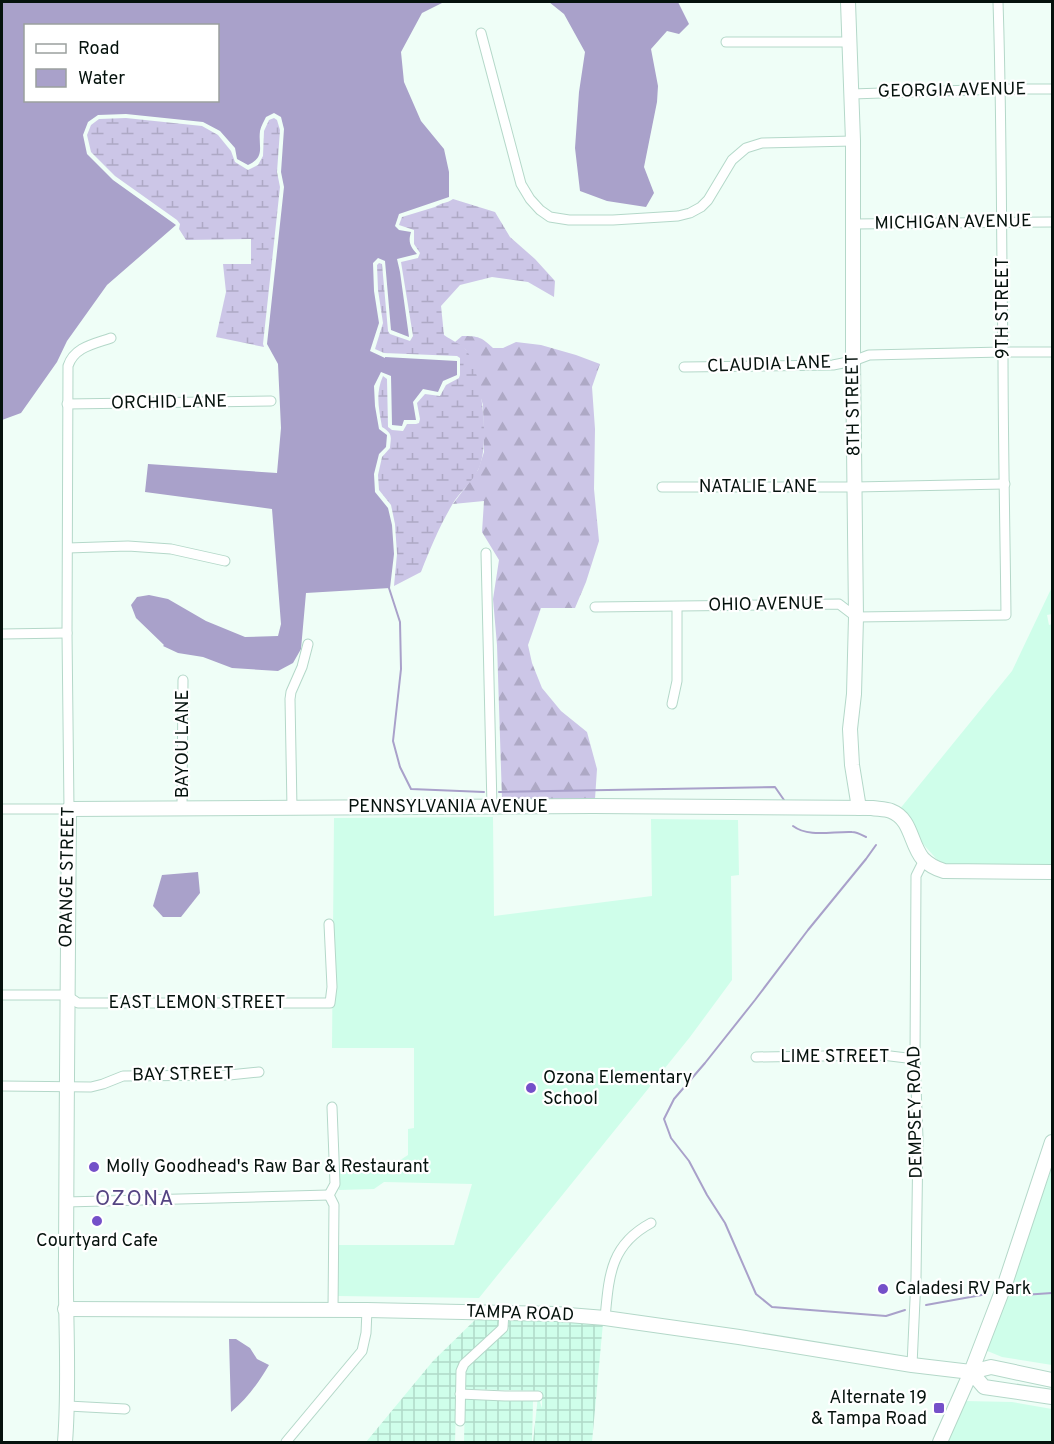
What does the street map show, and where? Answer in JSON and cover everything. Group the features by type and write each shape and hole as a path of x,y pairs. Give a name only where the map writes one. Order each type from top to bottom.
{"street":[{"name":"8TH STREET","path":"848,2 853,141 856,617 854,694 850,729 852,765 859,808"},
{"name":"9TH STREET","path":"998,2 1003,222 1006,615"},
{"path":"481,33 521,184 530,199 550,217 569,220 613,220 678,216 690,213 708,200 732,160 746,148 762,143 853,141"},
{"path":"726,42 849,42"},
{"name":"GEORGIA AVENUE","path":"852,94 1053,89"},
{"name":"MICHIGAN AVENUE","path":"854,224 1053,222"},
{"name":"ORANGE STREET","path":"65,1443 68,1406 65,1309 69,809 68,366 76,352 111,338"},
{"name":"CLAUDIA LANE","path":"684,367 832,364 869,356 1053,352"},
{"name":"ORCHID LANE","path":"67,404 271,401"},
{"name":"NATALIE LANE","path":"662,487 1005,484"},
{"path":"68,548 128,546 171,549 225,561"},
{"path":"486,553 492,807"},
{"name":"OHIO AVENUE","path":"595,607 839,604 856,617 1006,615"},
{"path":"672,704 677,681 677,606"},
{"path":"2,634 67,633"},
{"path":"292,808 290,699 308,644"},
{"name":"BAYOU LANE","path":"182,808 183,680"},
{"name":"PENNSYLVANIA AVENUE","path":"2,809 751,806 872,808 893,812 905,822 924,860"},
{"path":"924,860 944,871 1053,872"},
{"name":"DEMPSEY ROAD","path":"912,1365 918,1138 915,1059 916,876 924,860"},
{"name":"EAST LEMON STREET","path":"2,995 66,995 78,1002 330,1003 332,977 329,924"},
{"name":"LIME STREET","path":"756,1057 882,1055 915,1059"},
{"name":"BAY STREET","path":"2,1086 91,1087 123,1076 229,1075 259,1072"},
{"path":"329,1195 335,1184 332,1107"},
{"path":"940,1443 1000,1299 1053,1142"},
{"path":"66,1202 329,1195"},
{"path":"329,1195 334,1205 333,1310"},
{"path":"605,1318 608,1286 614,1262 624,1244 638,1230 651,1223"},
{"name":"TAMPA ROAD","path":"65,1309 367,1310 556,1314 605,1318 739,1337 912,1365 970,1372 990,1367 1053,1380"},
{"path":"286,1443 362,1351 367,1310"},
{"path":"460,1421 461,1371 464,1364 503,1328 504,1312"},
{"name":"TAMPA ROAD","path":"970,1372 984,1387 1053,1397"},
{"path":"460,1394 538,1396"},
{"path":"68,1406 125,1409"}],"shaded area":[{"path":"1052,587 1052,614 1047,615 1049,625 1052,624 1052,867 945,866 917,837 899,810 1012,671"},
{"name":"Ozona Elementary School","path":"493,817 494,916 652,896 651,819 738,820 739,875 731,876 732,980 690,1037 479,1298 338,1296 338,1245 454,1245 472,1184 384,1182 374,1189 339,1190 340,1169 388,1168 408,1155 408,1129 414,1128 414,1048 332,1048 334,818"},
{"path":"1052,1167 1052,1365 1002,1357 985,1350 1011,1285"},
{"path":"478,1317 499,1317 499,1325 460,1362 457,1371 455,1442 366,1442 433,1361"},
{"path":"508,1318 603,1323 592,1442 533,1442 538,1396 542,1408 542,1391 465,1389 467,1367 506,1332"},
{"path":"465,1399 533,1401 532,1442 464,1442"},
{"path":"965,1401 1012,1402 1052,1409 1052,1442 948,1442"}],"green space":[{"path":"126,118 202,126 218,135 231,151 235,162 248,170 258,165 263,156 264,131 269,120 274,118 277,120 280,130 277,172 280,187 264,347 216,337 226,292 223,264 251,264 251,239 186,240 179,229 180,224 177,220 115,176 91,152 87,135 91,125 99,119"},
{"path":"453,199 495,212 510,237 555,281 554,297 528,282 492,277 460,285 441,306 444,335 467,351 477,376 483,409 482,456 476,473 447,513 421,572 394,586 397,554 395,524 391,505 379,490 378,475 382,457 390,448 391,438 382,427 378,402 379,389 383,376 387,379 388,427 392,430 403,431 407,424 419,423 417,403 425,394 440,396 446,385 459,378 460,358 384,353 375,349 383,323 377,265 382,264 388,331 390,334 410,341 413,336 401,262 418,258 420,253 414,244 414,230 399,225 402,217"},
{"path":"462,336 479,338 493,348 503,348 516,342 541,345 600,364 592,387 595,429 594,489 599,541 575,608 541,608 528,645 542,688 561,711 587,732 597,769 595,799 502,799 497,645 493,599 499,560 482,532 484,501 453,504 478,470 484,452 483,405 466,350 455,342"}],"water":[{"path":"2,2 444,2 422,13 401,52 404,82 421,121 444,149 449,172 449,197 399,214 395,226 399,230 411,232 410,244 417,254 397,259 409,337 391,330 385,261 378,258 373,263 379,323 370,351 385,358 457,361 457,375 443,381 438,392 423,389 413,402 416,420 404,420 402,426 392,425 391,376 381,372 374,386 379,429 387,435 386,447 379,454 374,474 375,492 388,508 392,525 394,554 390,588 306,593 301,649 293,663 278,671 232,668 203,657 178,653 163,646 136,618 131,605 137,597 149,595 168,599 206,621 245,637 278,636 281,624 272,509 145,492 148,464 277,473 281,428 278,364 267,344 284,187 281,172 284,129 281,117 274,113 266,117 263,122 260,131 259,155 254,162 248,165 237,159 235,148 220,131 203,122 126,114 98,115 88,122 83,135 87,154 113,180 176,225 107,285 67,341 57,362 21,413 2,420"},
{"path":"549,2 678,2 689,24 679,34 667,31 651,49 658,86 644,167 654,193 646,207 607,201 580,191 575,148 579,92 585,52 564,14"},
{"path":"198,872 200,893 181,917 163,917 153,906 162,875"},
{"path":"229,1339 236,1339 250,1348 257,1359 269,1365 252,1390 231,1412"}],"waterway":[{"path":"389,588 400,622 401,669 393,741 400,767 411,789 484,792"},
{"path":"499,792 775,787 784,800"},
{"path":"793,826 806,832 854,832 866,837"},
{"path":"876,845 705,1063 674,1099 664,1119 671,1138 689,1161 725,1223 756,1294 772,1307 886,1316 905,1310"},
{"path":"1023,1295 1052,1293"},
{"path":"926,1305 987,1294"}],"place":[{"name":"Ozona Elementary School","path":"531,1088"},
{"name":"Molly Goodhead's Raw Bar & Restaurant","path":"94,1167"},
{"name":"Courtyard Cafe","path":"97,1221"},
{"name":"Caladesi RV Park","path":"883,1289"},
{"name":"Alternate 19 & Tampa Road","path":"939,1408"}],"district":[{"name":"OZONA","path":"135,1199"}]}
